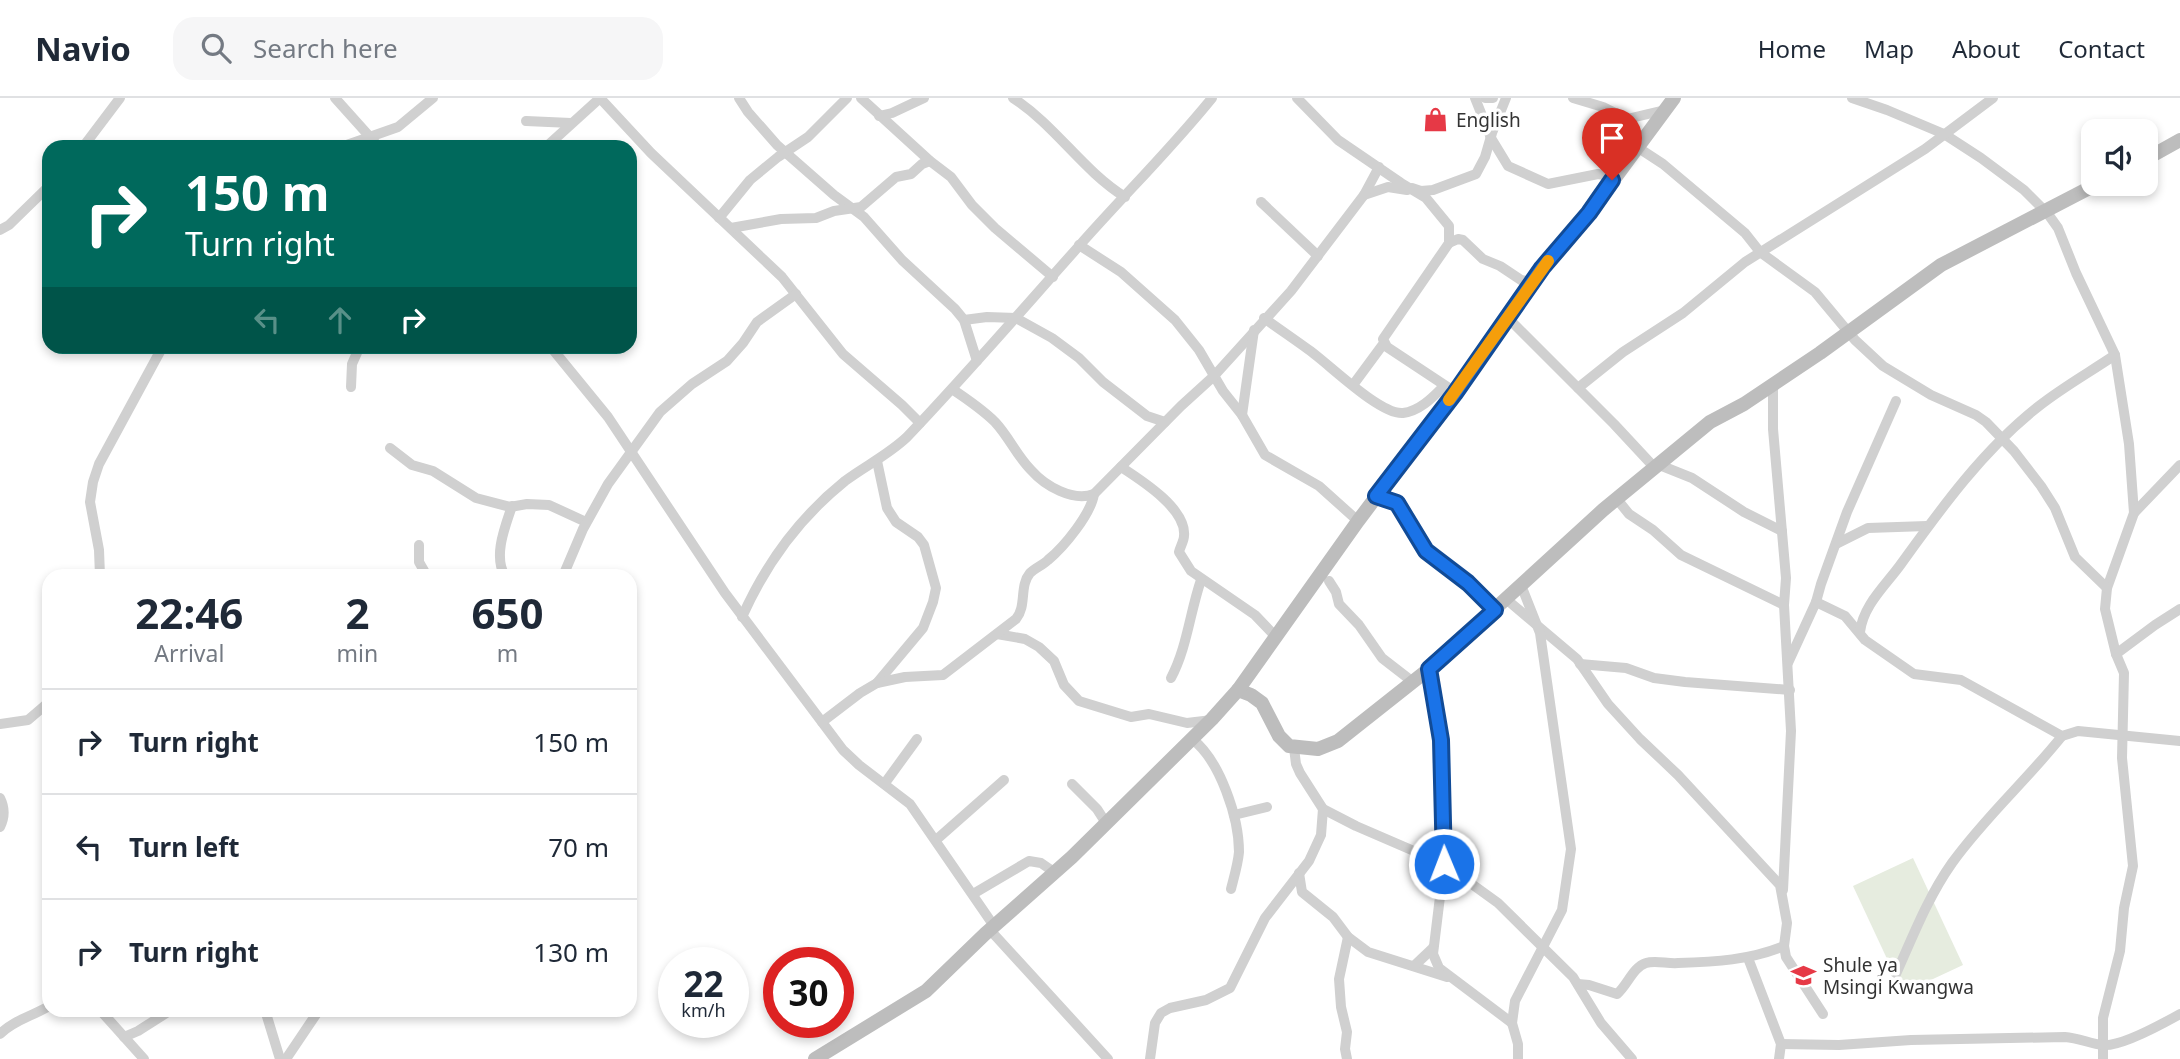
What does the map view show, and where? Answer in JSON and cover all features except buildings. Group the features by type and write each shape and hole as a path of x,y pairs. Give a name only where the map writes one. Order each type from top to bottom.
{"street":[{"path":"88,140 120,98"},
{"path":"335,98 367,140"},
{"path":"374,140 402,125 433,98"},
{"path":"553,140 600,98 651,153 782,277 843,354 920,424"},
{"path":"739,98 748,112 785,152 874,228 902,261 964,320 977,361"},
{"path":"719,218 750,180 785,152 808,138 847,98"},
{"path":"860,98 951,177 972,205 995,228 1053,277"},
{"path":"879,116 924,98"},
{"path":"1013,98 1045,122 1098,179 1125,197"},
{"path":"742,617 767,567 792,533 847,480 894,448 920,424 1212,98"},
{"path":"1297,98 1331,135 1401,183 1421,191 1433,190 1473,176 1483,163 1506,98"},
{"path":"1475,98 1490,138 1506,164 1544,183 1558,183 1598,174 1612,180"},
{"path":"1485,98 1493,98"},
{"path":"1573,98 1603,107 1627,119 1670,104"},
{"path":"1852,98 1944,134 2002,173 2045,211 2058,228 2115,355 2129,444 2134,513 2107,588 2105,609 2116,654 2124,673 2121,734 2133,866 2124,908 2120,951 2103,1018 2103,1059"},
{"path":"1578,388 1623,352 1683,313 1731,272 1860,191 1993,98"},
{"path":"815,1059 926,991 1106,823 1238,690 1449,389 1508,318 1670,104"},
{"path":"526,121 571,123"},
{"path":"2158,152 2180,140"},
{"path":"1637,147 1663,163 1738,227 1760,252 1815,292 1857,343 1886,368 1941,400 1981,418 2003,439 2041,486 2055,508 2075,557 2107,588"},
{"path":"731,228 773,220 816,218 834,211 861,207 896,177 911,174 930,161"},
{"path":"822,722 877,683 905,677 943,675 1018,617 1030,574 1060,548 1086,516 1094,494 1214,376 1291,291 1364,195 1379,167"},
{"path":"1364,195 1388,187 1407,190 1412,188"},
{"path":"1412,188 1426,198 1448,226 1449,243"},
{"path":"1238,690 1262,703 1279,736 1294,748 1318,749 1338,741 1429,669 1616,498 1710,422 1744,404 1941,265 2081,192"},
{"path":"0,230 9,225 42,193"},
{"path":"1261,202 1318,256"},
{"path":"1353,385 1384,343 1385,335 1409,305 1449,243 1463,240 1483,259 1500,266 1521,281 1533,282"},
{"path":"1079,245 1121,272 1175,320 1242,415 1265,455 1320,486 1358,521"},
{"path":"566,569 586,522 629,452 663,409 699,379 727,362 757,322 796,294"},
{"path":"964,320 987,317 1016,318 1059,344 1147,416 1165,422"},
{"path":"1264,318 1380,406 1403,413 1425,404 1449,389"},
{"path":"1508,318 1655,466 1692,478 1744,512 1782,531"},
{"path":"1242,415 1254,330"},
{"path":"1384,343 1449,389"},
{"path":"100,569 90,502 93,482 99,464 159,354"},
{"path":"351,387 352,364 356,354"},
{"path":"557,354 608,417 742,617 822,722 851,758 911,804 973,894 992,928 1108,1059"},
{"path":"1860,632 1862,620 1872,601 1927,526 1978,465 2050,397 2115,355"},
{"path":"1773,384 1773,429 1786,578 1786,667 1790,691 1791,731 1783,892 1787,923 1784,946 1790,965 1823,1014"},
{"path":"952,389 993,420 1011,440 1029,468 1039,477 1068,494 1085,497 1094,494"},
{"path":"1786,667 1816,602 1863,473 1896,401"},
{"path":"390,449 412,465 433,471 476,498 512,506 549,505 586,522"},
{"path":"877,461 887,509 896,523 918,537 924,545 936,588 923,628 877,683"},
{"path":"2134,513 2180,465"},
{"path":"1121,467 1151,488 1177,513 1184,533 1180,554 1191,571 1255,615 1276,637"},
{"path":"1376,496 1397,503 1426,551 1468,583 1495,610"},
{"path":"1616,498 1629,514 1653,530 1681,555 1784,605"},
{"path":"501,569 499,558 512,506"},
{"path":"1836,544 1868,528 1927,526"},
{"path":"419,545 419,562 423,569"},
{"path":"1171,678 1180,658 1201,580"},
{"path":"1329,581 1339,604 1363,629 1382,658 1413,682"},
{"path":"1518,1059 1518,1044 1512,1023 1515,1001 1563,905 1572,849 1538,625 1521,585"},
{"path":"1507,599 1580,664 1608,704 1678,775 1780,885 1783,892"},
{"path":"1816,602 1845,616 1869,644 1914,674 1961,680 2062,736"},
{"path":"2116,654 2180,609"},
{"path":"996,634 1022,639 1039,647 1054,661 1064,685 1079,701 1131,718 1149,714 1187,723 1212,719"},
{"path":"1580,664 1626,668 1654,678 1685,682 1790,691"},
{"path":"1429,669 1441,740 1444,864 1433,948 1435,960 1439,968 1453,980 1512,1023"},
{"path":"0,724 28,720 42,708"},
{"path":"1896,974 1928,903 1952,863 2062,736 2078,731 2180,741"},
{"path":"1192,739 1204,750 1219,775 1234,815 1239,852 1231,889"},
{"path":"885,783 917,740"},
{"path":"1294,748 1300,773 1323,809 1444,864 1498,903 1578,984 1601,1023 1632,1059"},
{"path":"936,839 1004,780"},
{"path":"1072,784 1097,809 1106,823"},
{"path":"0,798 4,806 0,827"},
{"path":"1234,815 1266,807"},
{"path":"1150,1059 1155,1023 1161,1013 1170,1008 1206,1000 1230,988 1256,932 1317,846 1321,835 1323,809"},
{"path":"973,894 1029,861 1041,863 1054,872"},
{"path":"1300,873 1301,891"},
{"path":"1291,885 1333,917 1348,937 1374,955 1453,980"},
{"path":"1347,1059 1347,1032 1341,1007 1339,979 1348,937"},
{"path":"1578,984 1616,994 1638,968 1647,962 1679,963 1748,958 1784,946"},
{"path":"1413,967 1433,948"},
{"path":"1748,958 1781,1044 1779,1059"},
{"path":"0,1034 13,1023 42,1010"},
{"path":"1781,1044 1839,1045 1911,1040 2066,1037 2104,1045 2135,1037 2180,1014"},
{"path":"106,1017 145,1059"},
{"path":"124,1037 160,1017"},
{"path":"267,1017 280,1059"},
{"path":"286,1059 314,1017"}],"shaded area":[{"path":"1913,858 1963,965 1903,993 1853,886"}],"slow traffic":[{"path":"1449,400 1548,261"}],"place":[{"name":"English","path":"1436,120"},
{"name":"Shule ya Msingi Kwangwa","path":"1803,976"}],"route":[{"path":"1444,864 1441,740 1429,669 1495,610 1468,583 1426,551 1397,503 1376,496 1455,393 1542,268 1589,213 1612,180"}]}
